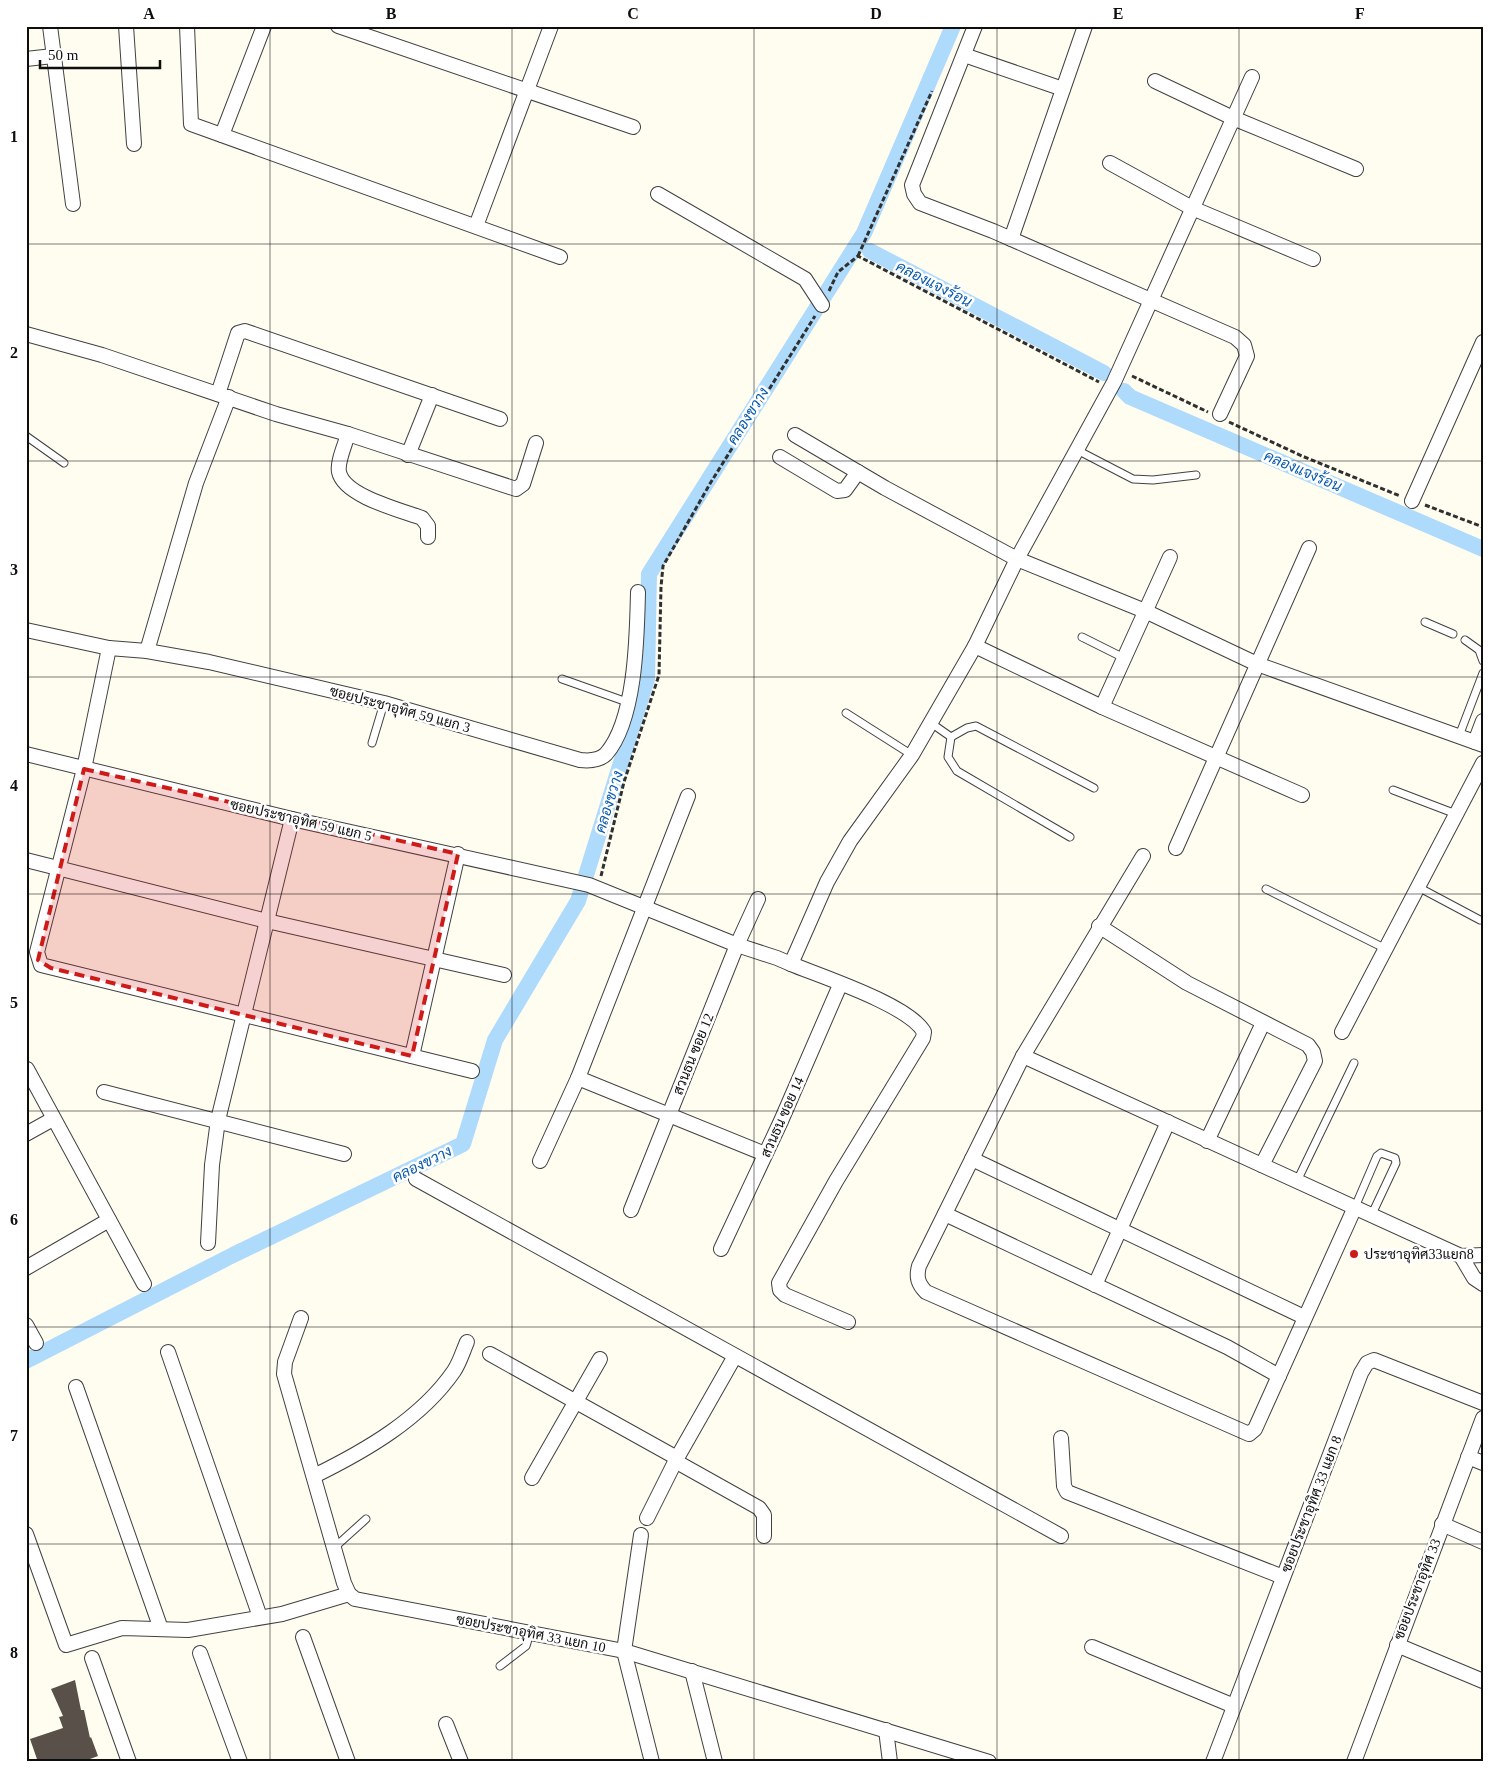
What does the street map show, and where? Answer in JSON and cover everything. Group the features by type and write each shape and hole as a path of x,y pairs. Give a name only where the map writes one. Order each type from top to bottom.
{"street":[{"path":"50,26 52,56 73,204"},
{"path":"126,26 134,144"},
{"path":"187,26 191,124 560,258"},
{"path":"222,136 264,26"},
{"path":"338,26 633,127"},
{"path":"476,226 551,26"},
{"path":"975,26 912,185 914,194 920,203 1011,239 1152,299 1235,337 1244,345 1247,356 1219,416"},
{"path":"1011,239 1086,26"},
{"path":"964,55 1064,89"},
{"path":"26,59 52,56"},
{"path":"791,964 827,882 850,841 912,755 975,646 1017,558 1110,388 1252,77"},
{"path":"1155,81 1233,118 1356,169"},
{"path":"1110,163 1192,208 1313,259"},
{"path":"658,194 805,279 820,302"},
{"path":"147,650 196,483 224,396 238,333 245,331 500,419"},
{"path":"26,334 102,356 276,414 348,434 516,489 523,484 536,443"},
{"path":"1412,501 1483,342"},
{"path":"408,455 432,395"},
{"path":"348,434 338,470 342,481 352,491 422,518 428,526 428,537"},
{"path":"795,435 858,472 1017,558 1145,611 1257,664 1479,743 1483,721"},
{"path":"780,457 836,491 845,490 858,472"},
{"path":"1176,848 1309,548"},
{"path":"1102,707 1170,557"},
{"name":"ซอยประชาอุทิศ 59 แยก 3","path":"26,630 109,648 147,650 384,703 589,761 605,754 616,737 627,702 635,671 638,592"},
{"path":"975,646 1102,707 1302,795"},
{"path":"109,648 84,769 37,952 41,965 472,1071"},
{"name":"ซอยประชาอุทิศ 59 แยก 5","path":"26,754 292,819 458,854 588,885 872,997 915,1021 924,1034 802,1239 779,1283 780,1290 785,1295 848,1322"},
{"path":"1342,1032 1483,763"},
{"path":"540,1161 578,1078 688,796"},
{"path":"208,1243 212,1165 218,1120 292,819"},
{"path":"412,1056 458,854"},
{"path":"1143,856 1023,1056 919,1266 917,1275 919,1285 926,1292 1249,1434 1255,1429 1355,1207"},
{"path":"26,860 268,921 504,975"},
{"name":"สวนธน ซอย 12","path":"631,1210 737,945 758,899"},
{"path":"1100,926 1187,983 1308,1045 1313,1052 1315,1061 1262,1165"},
{"name":"สวนธน ซอย 14","path":"721,1248 840,984"},
{"path":"1207,1141 1263,1023"},
{"path":"1023,1056 1461,1256 1483,1255"},
{"path":"28,1069 144,1284"},
{"path":"578,1078 765,1154"},
{"path":"104,1092 344,1154"},
{"path":"26,1134 53,1118"},
{"path":"1095,1285 1168,1122"},
{"path":"972,1159 1304,1317"},
{"path":"416,1178 1061,1536"},
{"path":"945,1214 1227,1347 1278,1376"},
{"path":"26,1268 109,1220"},
{"path":"1461,1256 1474,1278 1483,1284"},
{"path":"26,1534 66,1645 122,1628 188,1630 282,1614 350,1594 284,1374 285,1362 301,1318"},
{"path":"26,1326 36,1343"},
{"path":"314,1476 353,1457 389,1434 430,1399 455,1370 467,1342"},
{"path":"168,1352 260,1617"},
{"path":"490,1354 577,1402 759,1508 764,1515 764,1536"},
{"path":"647,1518 676,1459 735,1356"},
{"path":"532,1478 600,1359"},
{"name":"ซอยประชาอุทิศ 33 แยก 8","path":"1213,1762 1361,1373 1367,1363 1374,1360 1483,1403"},
{"path":"76,1387 161,1629"},
{"name":"ซอยประชาอุทิศ 33","path":"1354,1762 1483,1418"},
{"path":"1061,1438 1064,1486 1067,1492 1283,1577"},
{"path":"1468,1457 1483,1463"},
{"path":"1442,1524 1483,1542"},
{"path":"641,1535 624,1650 652,1762"},
{"name":"ซอยประชาอุทิศ 33 แยก 10","path":"350,1594 355,1599 365,1602 624,1650 988,1762"},
{"path":"304,1637 348,1762"},
{"path":"1397,1644 1483,1681"},
{"path":"1092,1647 1234,1706"},
{"path":"200,1653 240,1762"},
{"path":"92,1658 129,1762"},
{"path":"692,1671 715,1762"},
{"path":"446,1724 461,1762"},
{"path":"886,1730 890,1762"}],"lane":[{"path":"26,436 64,463"},
{"path":"1077,450 1118,473 1133,479 1153,480 1196,475"},
{"path":"1425,622 1453,634"},
{"path":"1082,637 1124,658"},
{"path":"1465,640 1479,650 1483,661"},
{"path":"1459,736 1483,673"},
{"path":"562,679 627,702"},
{"path":"372,743 384,703"},
{"path":"846,713 912,755"},
{"path":"930,723 951,737"},
{"path":"951,737 976,726 1094,788"},
{"path":"951,737 948,757 957,771 1070,837"},
{"path":"1393,790 1456,814"},
{"path":"1418,887 1480,920"},
{"path":"1266,888 1386,949"},
{"path":"1297,1181 1354,1063"},
{"path":"1355,1207 1376,1156 1381,1153 1391,1155 1395,1158 1396,1163 1372,1214"},
{"path":"335,1547 366,1519"},
{"path":"500,1666 526,1646 530,1633"}],"path":[{"path":"588,885 659,676 660,586 663,566 711,482 838,272 858,256 933,88"},
{"path":"858,256 1110,388"},
{"path":"1119,370 1302,456 1412,501 1483,527"}],"highlighted area":[{"path":"84,769 458,854 412,1056 51,968 38,960"}],"building":[{"path":"75,1680 81,1710 84,1710 90,1738 98,1756 82,1762 38,1762 30,1739 63,1728 59,1717 63,1716 51,1689"}],"waterway":[{"name":"คลองขวาง","path":"26,1361 233,1255 463,1144 495,1040 578,901 647,679 649,574 864,233 953,26"},
{"name":"คลองแจงร้อน","path":"870,251 1104,373"},
{"name":"คลองแจงร้อน","path":"1124,391 1130,397 1483,549"}],"place":[{"name":"ประชาอุทิศ33แยก8","path":"1354,1254"}]}
